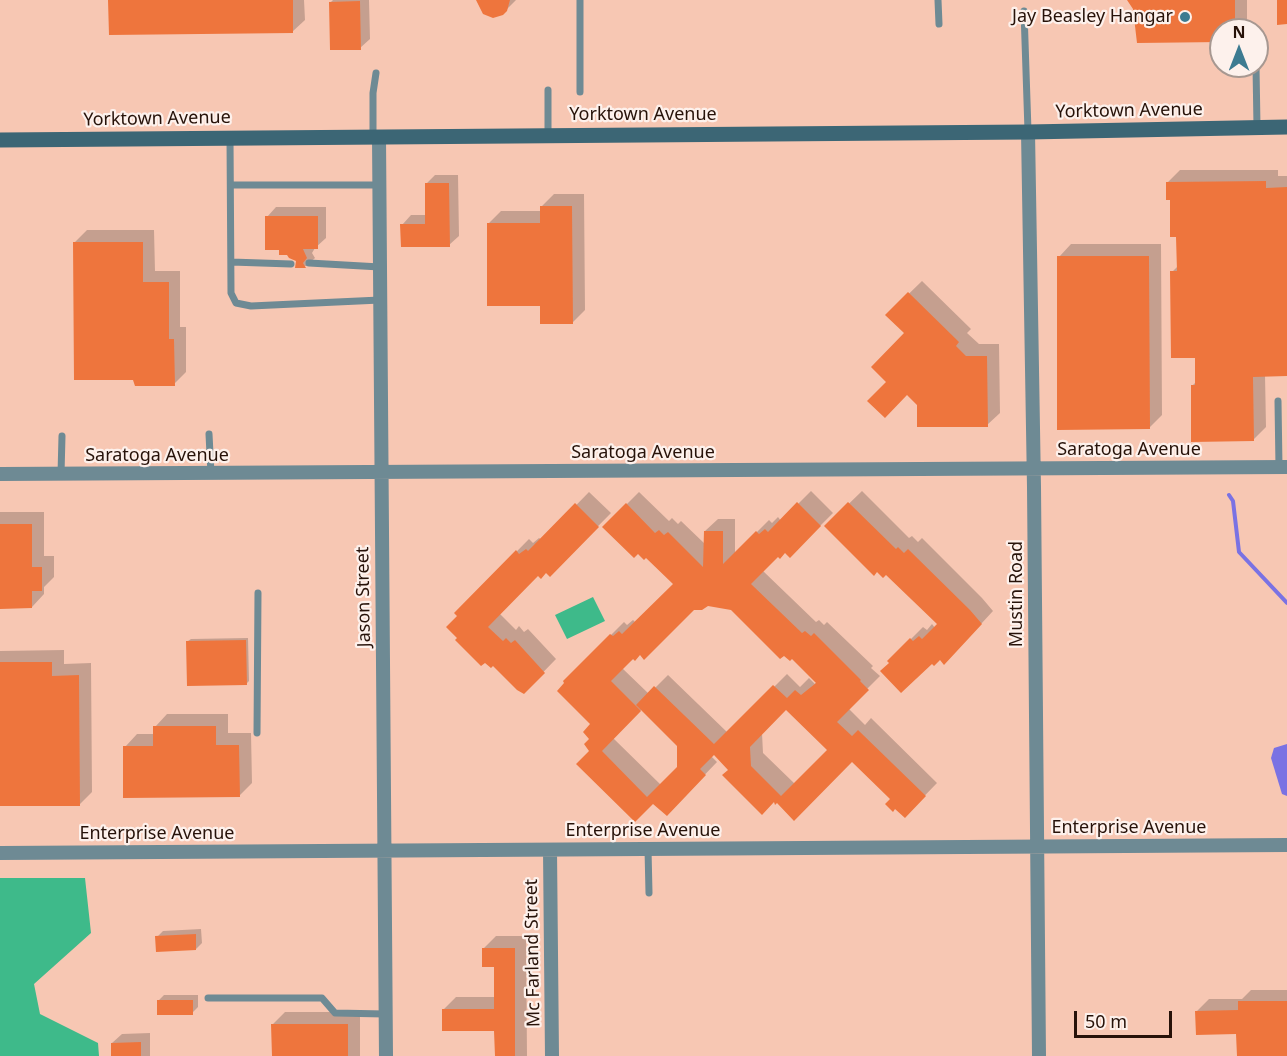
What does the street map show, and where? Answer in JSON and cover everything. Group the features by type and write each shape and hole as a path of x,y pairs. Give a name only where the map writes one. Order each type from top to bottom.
{"main road":[{"name":"Yorktown Avenue","path":"0,140 1028,132 1287,127"}],"street":[{"name":"Mustin Road","path":"1028,132 1038,1056"},
{"name":"Jason Street","path":"376,137 380,267 386,1056"},
{"name":"Saratoga Avenue","path":"0,474 1283,467"},
{"name":"Enterprise Avenue","path":"0,853 1287,845"},
{"name":"Mc Farland Street","path":"550,850 552,1056"}],"lane":[{"path":"580,0 580,92"},
{"path":"938,0 939,24"},
{"path":"1024,11 1028,132"},
{"path":"376,73 373,93 376,137"},
{"path":"1256,78 1257,128"},
{"path":"548,90 548,136"},
{"path":"230,138 231,293 236,303 251,306 380,300"},
{"path":"231,185 379,185"},
{"path":"231,262 291,264"},
{"path":"309,263 380,267"},
{"path":"1278,402 1283,467"},
{"path":"209,434 211,474"},
{"path":"61,474 62,436"},
{"path":"257,734 258,593"},
{"path":"648,849 649,893"},
{"path":"208,998 322,998 335,1013 385,1014"}],"green space":[{"path":"593,597 605,621 567,639 555,615"},
{"path":"0,878 85,878 91,933 34,984 40,1014 98,1043 99,1056 0,1056"}],"shaded area":[{"path":"1287,744 1287,796 1282,794 1271,758 1274,748"}],"building":[{"path":"108,0 293,0 293,33 109,35"},
{"path":"476,0 510,0 507,11 493,18 483,14"},
{"name":"Jay Beasley Hangar","path":"1127,0 1235,0 1235,18 1209,18 1209,42 1137,43 1133,9"},
{"path":"1277,0 1287,0 1287,24 1277,25"},
{"path":"360,1 361,50 330,50 329,2"},
{"path":"1266,181 1266,188 1287,187 1287,376 1253,377 1254,441 1191,442 1191,385 1195,385 1195,358 1171,358 1170,271 1177,271 1176,237 1170,237 1170,200 1166,200 1166,182"},
{"path":"425,183 449,183 450,247 401,247 400,224 425,224"},
{"path":"540,206 572,206 573,324 540,324 540,306 487,306 487,223 540,223"},
{"path":"265,216 318,216 318,249 303,249 307,258 303,263 306,268 295,268 296,261 287,255 279,255 279,250 265,250"},
{"path":"73,242 143,242 143,282 169,282 169,339 174,339 175,386 135,386 133,380 74,380"},
{"path":"1057,256 1149,256 1150,429 1057,430"},
{"path":"908,292 959,342 956,346 966,356 987,356 988,427 917,427 917,405 907,395 885,418 867,401 886,382 871,367 904,333 885,315"},
{"path":"797,502 821,526 790,558 785,553 780,559 778,557 751,584 802,633 805,631 811,636 814,633 861,680 869,690 837,722 852,736 858,730 926,796 905,818 895,809 893,812 885,804 890,799 852,762 794,821 774,802 762,815 722,775 728,770 714,755 700,769 706,775 667,816 653,804 635,822 576,764 589,751 584,744 589,739 583,732 590,724 557,691 564,683 563,681 610,634 613,636 619,631 622,634 673,584 646,558 644,560 638,554 634,558 602,527 626,503 655,533 659,530 664,535 668,532 703,567 704,531 723,531 723,564 756,531 759,534 765,529 768,532","holes":["708,606 731,610 780,659 784,656 790,661 792,659 816,683 801,695 795,690 787,698 773,685 714,744 654,686 636,705 677,746 677,767 647,797 602,751 641,711 611,681 633,659 635,661 640,655 644,660 694,610 702,610","786,710 827,750 781,796 751,766 750,747"]},
{"path":"848,502 896,549 898,547 904,553 908,549 982,624 944,665 940,660 934,666 932,664 901,693 880,671 910,638 913,641 919,636 922,639 937,624 886,575 883,578 877,572 874,576 824,526"},
{"path":"575,503 599,527 550,577 546,573 541,579 538,576 488,627 503,641 506,638 511,643 515,640 545,673 524,694 493,666 491,668 485,663 481,666 455,640 457,638 446,627 457,616 454,613 516,550 519,554 526,549 528,551"},
{"path":"0,524 32,524 32,567 42,567 42,591 32,591 32,608 0,609"},
{"path":"246,640 247,685 187,686 186,641"},
{"path":"0,662 52,662 52,676 79,675 80,806 0,806"},
{"path":"153,726 216,726 216,745 239,745 240,797 123,798 123,746 153,746"},
{"path":"196,934 196,950 156,952 155,936"},
{"path":"482,948 515,948 515,1056 495,1056 494,1031 442,1031 442,1009 494,1009 494,967 482,967"},
{"path":"157,1000 193,1000 193,1015 157,1015"},
{"path":"1238,1001 1287,1001 1287,1056 1237,1056 1236,1034 1196,1035 1195,1011 1238,1010"},
{"path":"271,1024 348,1024 348,1056 272,1056"},
{"path":"141,1042 141,1056 111,1056 111,1043"}],"waterway":[{"path":"1229,495 1233,501 1239,552 1287,603"}],"place":[{"name":"Jay Beasley Hangar","path":"1185,17"}]}
